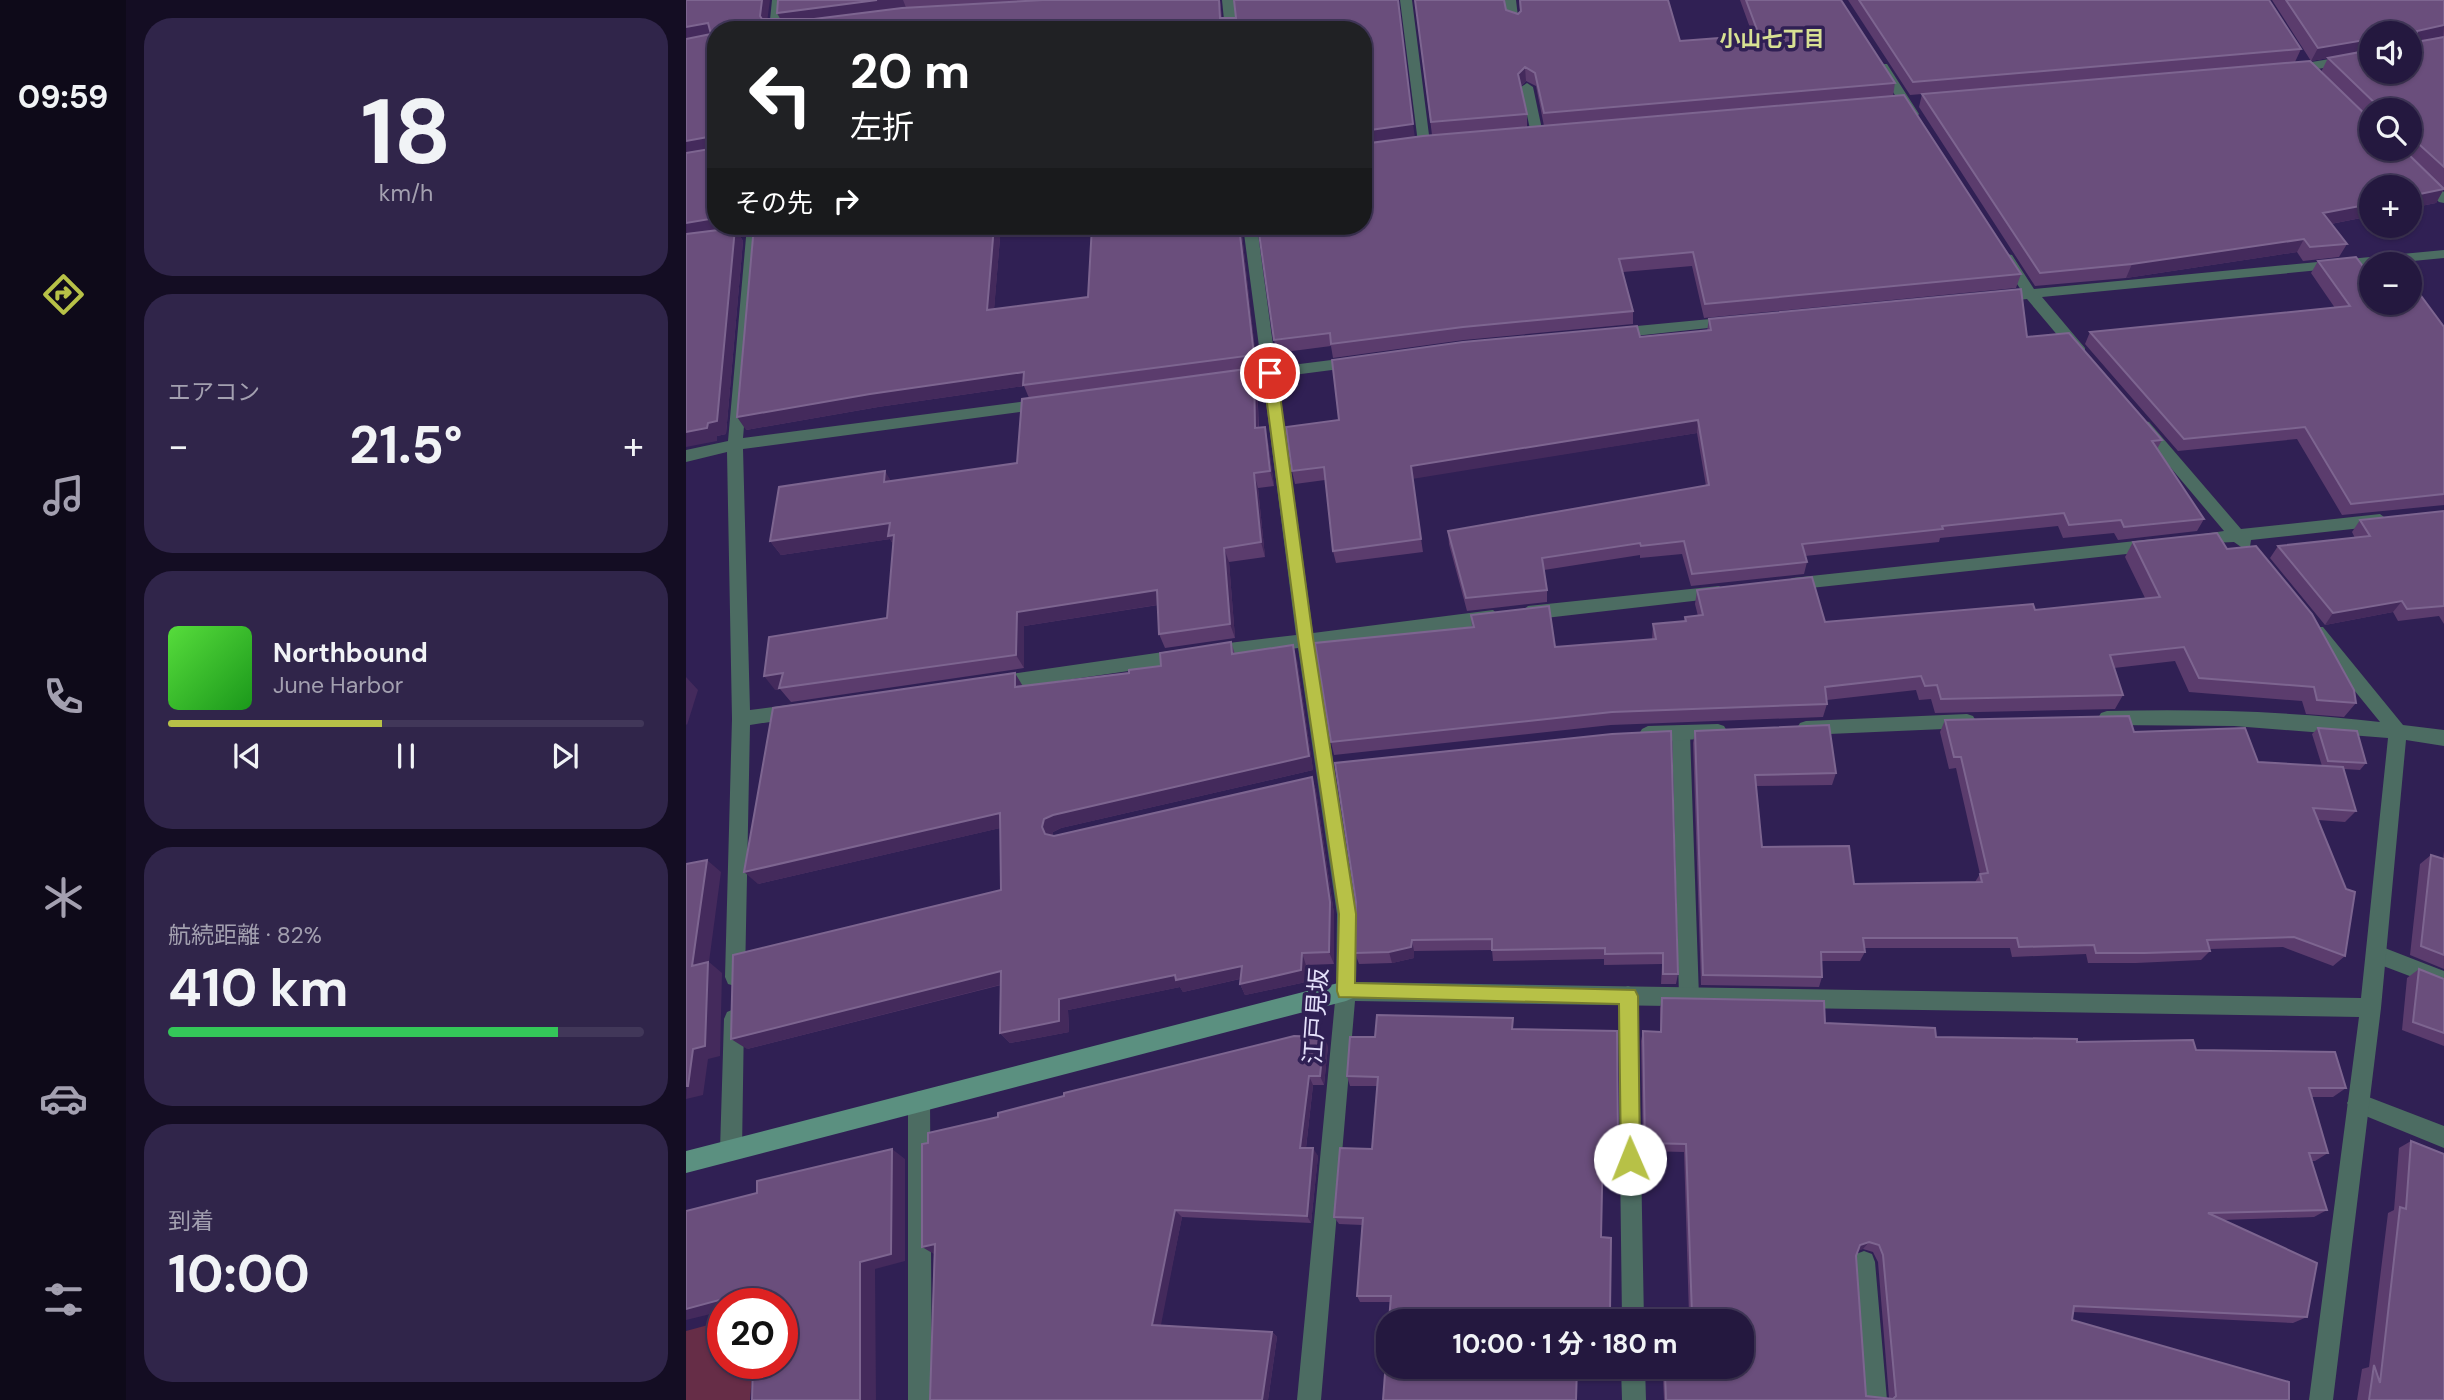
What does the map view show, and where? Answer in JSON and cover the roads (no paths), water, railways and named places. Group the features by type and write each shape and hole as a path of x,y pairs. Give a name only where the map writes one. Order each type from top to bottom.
{"street":[{"path":"776,21 778,0"},
{"path":"1228,0 1230,21"},
{"path":"1406,0 1424,144"},
{"path":"1510,0 1515,23"},
{"path":"1876,57 1921,126"},
{"path":"2280,70 2359,58"},
{"path":"1527,87 1537,134"},
{"path":"2404,161 2444,199"},
{"path":"731,1150 741,719 735,445 753,235"},
{"name":"江戸見坂","path":"1251,235 1305,638 1348,914 1346,991 1310,1400"},
{"path":"2001,249 2030,293 2093,367"},
{"path":"1985,298 2444,254"},
{"path":"1601,335 1752,320"},
{"path":"1215,381 1374,360"},
{"path":"686,456 735,445 1064,401"},
{"path":"2130,409 2256,558"},
{"path":"1768,586 2403,518"},
{"path":"986,684 1305,638 1740,589"},
{"path":"2310,622 2398,731 2371,1008 2321,1400"},
{"path":"741,719 809,710"},
{"path":"2087,719 2209,716 2398,731 2444,738"},
{"path":"1789,728 1992,721"},
{"path":"1634,735 1735,730"},
{"path":"1681,733 1689,997"},
{"path":"2377,954 2444,980"},
{"path":"686,1162 1346,991 2371,1008"},
{"path":"1628,996 1633,1309"},
{"path":"919,1101 920,1400"},
{"path":"2358,1103 2444,1137"},
{"path":"1864,1262 1875,1400"},
{"path":"1633,1379 1634,1400"}],"district":[{"name":"小山七丁目","path":"1772,39"}]}
